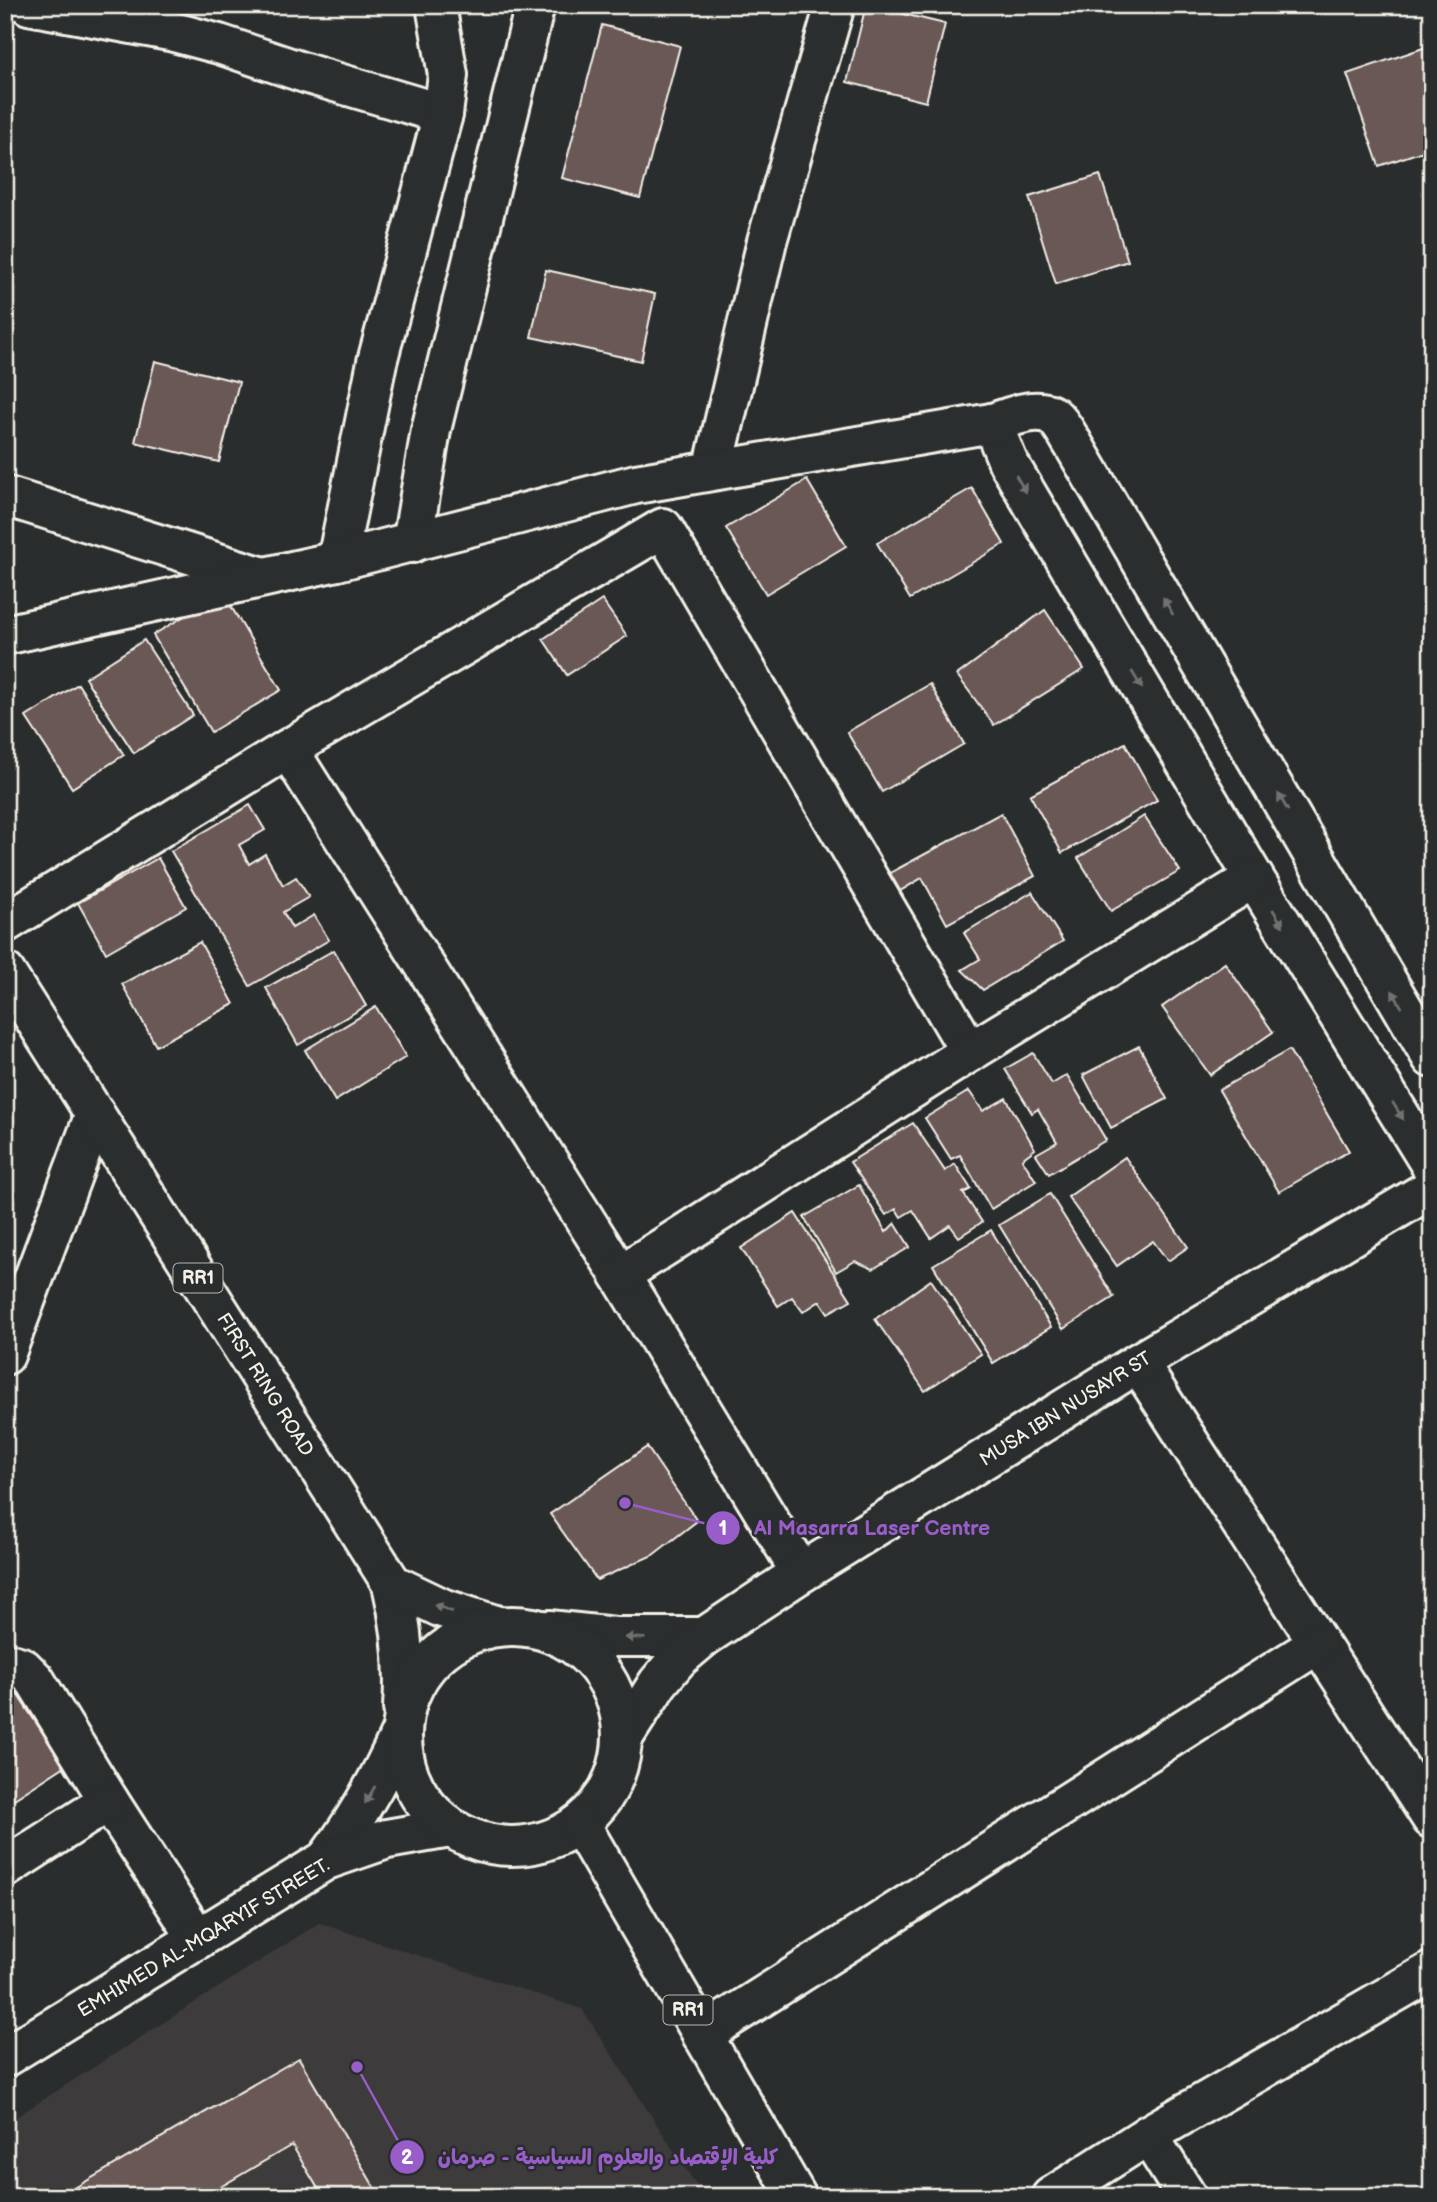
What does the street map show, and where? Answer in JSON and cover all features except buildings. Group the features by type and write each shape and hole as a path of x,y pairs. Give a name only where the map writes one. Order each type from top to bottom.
{"street":[{"path":"5,11 6,5"},
{"path":"29,5 172,18 219,44 443,114"},
{"path":"337,561 377,362 443,114 448,75 436,5"},
{"path":"412,543 430,430 535,5"},
{"path":"713,470 766,241 835,5"},
{"path":"5,635 337,561 636,484 992,423 1030,412 1045,413 1060,423 1432,1058"},
{"path":"992,423 1008,462 1254,878 1432,1167"},
{"path":"636,484 970,1052"},
{"path":"5,496 265,578"},
{"path":"5,923 288,749 663,528"},
{"path":"288,749 620,1275 801,1573"},
{"path":"620,1275 970,1052 1254,878"},
{"name":"FIRST RING ROAD","path":"5,972 392,1584"},
{"path":"5,1355 95,1114"},
{"name":"MUSA IBN NUSAYR ST","path":"624,1736 658,1683 678,1659 704,1637 801,1573 1138,1363 1432,1188"},
{"path":"1138,1363 1432,1819"},
{"path":"392,1584 442,1608 496,1625 615,1637 704,1637"},
{"path":"392,1584 403,1646 405,1677 401,1721 405,1771 423,1803 450,1828 483,1843 519,1847 554,1839 580,1824 603,1799 618,1770 624,1736 615,1692 588,1654 549,1630"},
{"path":"326,1860 367,1800 422,1669 455,1639 496,1625"},
{"path":"702,2035 1318,1644"},
{"path":"5,1662 22,1667 35,1680 198,1939"},
{"path":"5,1868 109,1801"},
{"name":"RR1","path":"580,1824 797,2197"},
{"name":"EMHIMED AL-MQARYIF STREET.","path":"5,2057 326,1860 387,1839 450,1828"},
{"path":"1051,2197 1148,2135 1432,1970"},
{"path":"1148,2135 1187,2197"}],"shaded area":[{"path":"319,1923 582,2009 704,2197 5,2197 5,2124"}],"place":[{"name":"Al Masarra Laser Centre","path":"625,1503"},
{"name":"كلية الإقتصاد والعلوم السياسية - صرمان","path":"357,2067"}]}
